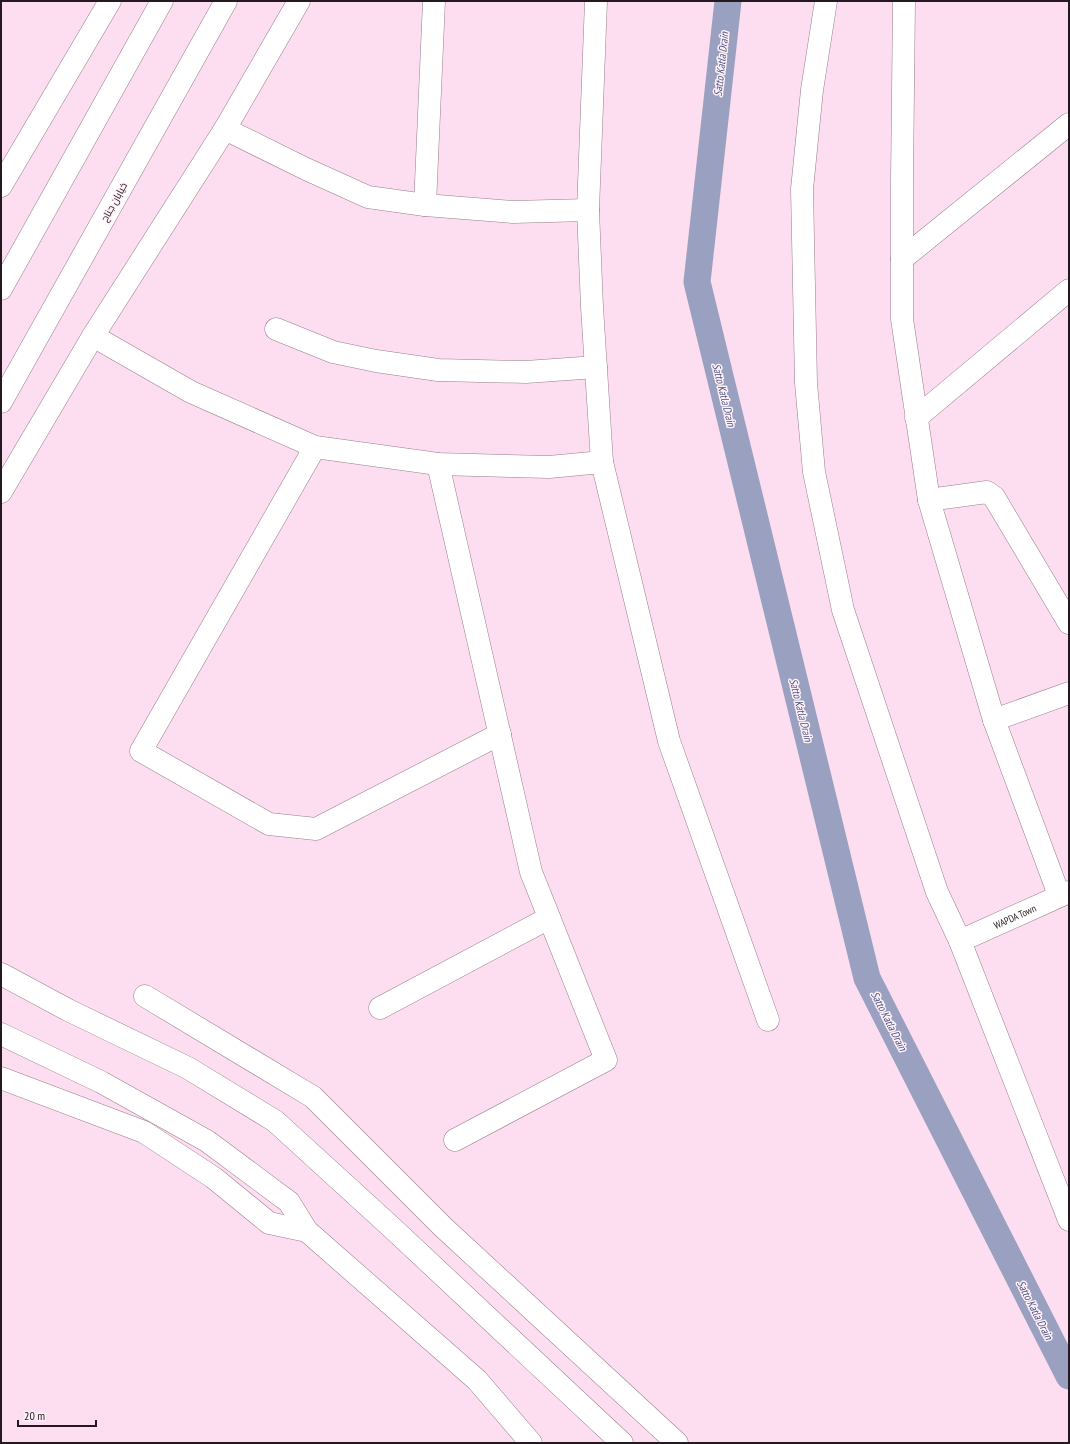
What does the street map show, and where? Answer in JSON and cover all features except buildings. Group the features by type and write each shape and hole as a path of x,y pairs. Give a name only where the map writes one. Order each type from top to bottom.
{"street":[{"path":"1,186 110,1"},
{"path":"1,288 162,1"},
{"name":"خیابان جناح","path":"1,402 226,1"},
{"path":"1,492 93,336 226,129 299,1"},
{"path":"425,205 434,1"},
{"path":"596,1 588,210 602,462 669,741 768,1020"},
{"path":"826,1 812,90 802,189 806,383 814,472 842,610 937,892 960,941 1069,1220"},
{"path":"904,1 902,320 929,500 994,720 1064,894"},
{"path":"902,259 1069,124"},
{"path":"226,129 306,169 368,197 425,205 513,212 588,210"},
{"path":"916,418 1069,290"},
{"path":"276,329 333,352 376,361 438,370 526,372 596,368"},
{"path":"93,336 191,392 315,447 438,464 549,467 602,462"},
{"path":"315,447 141,752 269,824 316,829 500,734"},
{"path":"438,464 530,872 606,1060 455,1140"},
{"path":"929,500 987,492 994,498 1069,623"},
{"path":"994,720 1069,693"},
{"name":"WAPDA Town","path":"960,941 1064,894"},
{"path":"380,1008 549,918"},
{"path":"1,974 68,1010 188,1068 275,1122 389,1225 622,1443"},
{"path":"145,996 313,1097 443,1227 677,1443"},
{"path":"1,1034 101,1082 207,1141 289,1202 307,1231 476,1380 531,1443"},
{"path":"1,1078 144,1132 214,1178 269,1223 307,1231"}],"waterway":[{"name":"Satto Katla Drain","path":"728,1 697,282 867,978 1069,1376"}]}
